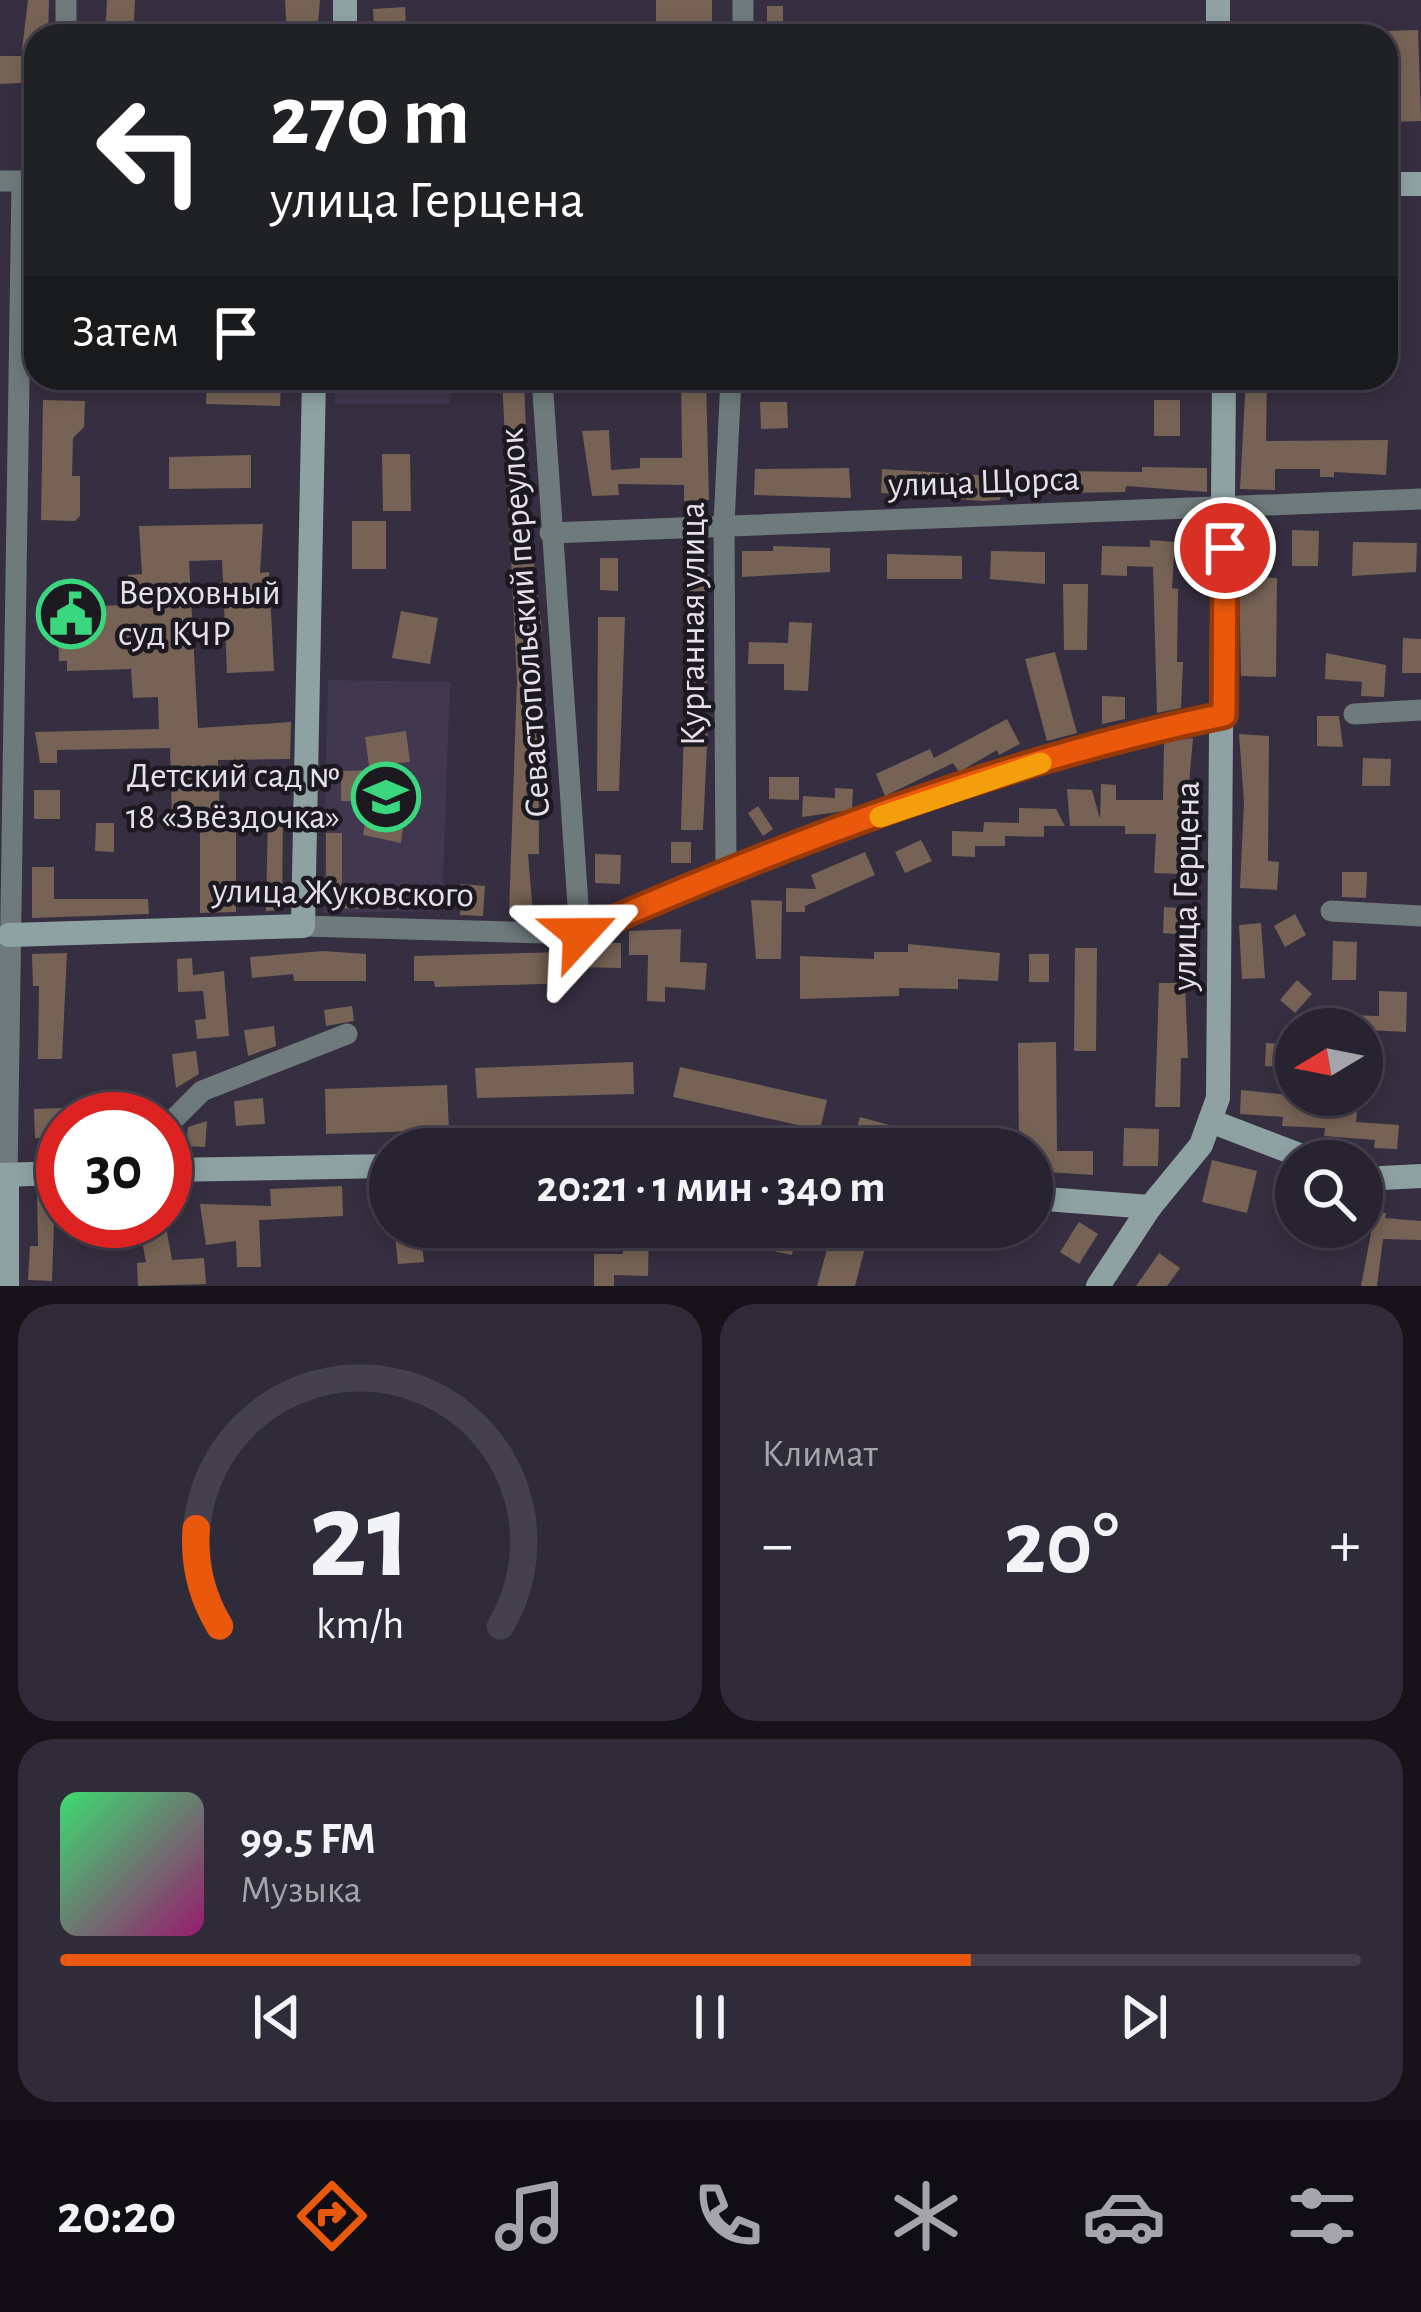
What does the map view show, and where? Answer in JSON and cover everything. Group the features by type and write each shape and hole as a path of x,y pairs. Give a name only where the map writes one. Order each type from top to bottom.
{"street":[{"path":"7,1286 4,935 20,182"},
{"path":"303,926 314,390"},
{"name":"Севастопольский переулок","path":"543,390 580,934"},
{"name":"Курганная улица","path":"726,870 724,524 730,390"},
{"name":"улица Герцена","path":"1214,1122 1220,1051 1224,390"},
{"name":"улица Щорса","path":"550,533 1421,499"},
{"path":"1354,714 1421,710"},
{"name":"улица Жуковского","path":"4,935 303,926 580,934 726,870 1104,739 1224,715"},
{"path":"1331,911 1421,916"},
{"path":"192,1101 202,1091 347,1034"},
{"path":"1098,1286 1214,1122 1275,1146"},
{"path":"192,1170 369,1166"},
{"path":"3,1175 36,1174"},
{"path":"1383,1178 1421,1176"},
{"path":"1053,1200 1150,1207"}],"shaded area":[{"path":"335,390 450,390 450,404 335,404"},
{"name":"Детский сад № 18 «Звёздочка»","path":"328,680 450,682 442,911 323,913"}],"building":[{"path":"28,0 49,0 48,24 25,24"},
{"path":"107,0 135,0 134,24 106,24"},
{"path":"285,0 320,0 318,24 286,24"},
{"path":"656,0 712,0 712,24 656,24"},
{"path":"767,6 783,6 783,24 767,24"},
{"path":"405,7 406,24 374,24 373,9"},
{"path":"1418,30 1421,121 1398,122 1398,31"},
{"path":"0,56 21,56 22,83 0,84"},
{"path":"207,390 281,390 280,406 206,404"},
{"path":"503,390 524,390 529,522 542,631 538,631 539,854 528,854 533,913 509,914 517,680"},
{"path":"681,390 706,390 709,500 684,501 684,485 618,484 619,495 592,496 582,431 609,430 611,470 640,468 640,458 682,458"},
{"path":"1245,390 1267,390 1266,441 1388,440 1386,475 1334,472 1334,477 1320,477 1320,469 1275,469 1275,490 1240,489"},
{"path":"43,400 85,401 84,427 73,438 72,476 80,476 80,516 75,521 41,520"},
{"path":"1154,400 1180,400 1180,436 1154,436"},
{"path":"760,402 787,402 788,428 761,429"},
{"path":"382,454 410,454 411,511 383,511"},
{"path":"251,455 251,488 169,489 169,457"},
{"path":"1142,467 1207,468 1207,492 1126,486 1125,492 1001,494 1000,500 983,501 881,493 882,469 1024,478 1024,473 1060,476 1060,471 1142,472"},
{"path":"849,468 851,498 754,495 755,469"},
{"path":"352,521 386,521 386,569 352,569"},
{"path":"263,524 260,573 269,572 274,671 227,673 222,560 189,561 198,728 291,722 290,759 218,760 220,822 236,822 236,912 200,913 200,820 172,821 170,748 57,750 57,763 40,763 35,732 159,729 158,697 133,698 131,669 67,671 67,661 59,661 58,618 65,617 64,607 129,605 128,575 142,574 139,526"},
{"path":"1292,530 1319,531 1318,566 1292,566"},
{"path":"1150,540 1175,542 1172,588 1178,589 1177,662 1183,662 1181,708 1157,713 1153,567 1127,566 1127,576 1101,575 1102,546 1150,547"},
{"path":"1353,542 1417,543 1416,572 1352,576"},
{"path":"773,546 830,548 830,572 742,577 742,551 773,551"},
{"path":"991,551 1045,552 1045,584 990,579"},
{"path":"887,554 962,556 962,579 887,579"},
{"path":"600,558 618,558 618,591 600,590"},
{"path":"690,570 709,570 709,591 689,591"},
{"path":"1239,576 1277,578 1276,677 1241,676"},
{"path":"1063,584 1088,584 1087,650 1064,650"},
{"path":"401,611 438,618 430,664 392,658"},
{"path":"598,617 625,617 619,791 597,791"},
{"path":"688,620 706,620 706,641 687,640"},
{"path":"789,622 812,623 808,691 784,690 784,664 748,664 749,642 788,643"},
{"path":"1403,638 1421,639 1421,673 1402,673"},
{"path":"1055,652 1077,733 1047,741 1025,659"},
{"path":"1326,653 1386,665 1384,697 1361,696 1362,682 1325,679"},
{"path":"685,670 707,670 706,695 685,695"},
{"path":"1102,696 1125,697 1125,719 1102,724"},
{"path":"1317,716 1339,716 1343,747 1317,746"},
{"path":"1007,719 1020,744 999,755 997,750 959,772 953,763 885,796 876,774 930,749 934,758"},
{"path":"684,725 708,725 703,830 681,830"},
{"path":"406,731 410,762 369,766 365,737"},
{"path":"1239,734 1269,736 1268,861 1279,862 1277,890 1240,888 1244,802"},
{"path":"1193,738 1181,874 1154,873 1156,834 1125,834 1125,826 1070,826 1067,789 1092,790 1100,819 1101,784 1116,785 1116,800 1163,800 1164,742"},
{"path":"1363,758 1391,759 1390,786 1362,786"},
{"path":"379,770 379,802 341,801 341,771"},
{"path":"769,777 799,777 799,800 769,799"},
{"path":"835,788 853,789 852,810 802,817 803,796 835,798"},
{"path":"34,790 60,790 60,819 34,819"},
{"path":"368,805 405,811 401,843 363,835"},
{"path":"758,806 773,829 763,836 748,813"},
{"path":"1019,808 1056,809 1065,826 1044,826 1044,837 1005,836 1005,846 975,846 975,857 952,856 952,831 983,832 984,822 1019,823"},
{"path":"268,813 283,813 282,910 266,911"},
{"path":"96,823 114,823 114,852 95,851"},
{"path":"326,833 342,833 342,895 365,895 365,909 326,908"},
{"path":"921,840 932,861 905,873 895,852"},
{"path":"671,842 691,842 691,863 671,863"},
{"path":"865,852 875,875 805,906 805,912 786,912 786,888 816,889 811,875"},
{"path":"595,854 621,855 620,884 595,883"},
{"path":"32,867 54,867 54,899 148,899 149,914 32,918"},
{"path":"1342,872 1367,872 1366,898 1342,897"},
{"path":"461,884 485,886 483,916 460,915"},
{"path":"751,900 782,901 781,959 756,959"},
{"path":"1164,907 1193,909 1191,935 1163,933"},
{"path":"1295,914 1306,935 1285,947 1274,926"},
{"path":"1261,923 1265,978 1242,979 1239,925"},
{"path":"681,929 680,962 707,963 705,990 665,987 665,1002 647,1001 648,955 629,955 629,931"},
{"path":"1333,941 1357,942 1356,980 1332,980"},
{"path":"599,943 621,943 621,968 576,967 576,983 435,987 434,981 414,981 414,956 598,951"},
{"path":"908,944 1000,953 998,981 958,979 958,989 899,988 899,996 800,999 800,956 874,959 874,952 908,952"},
{"path":"1075,948 1097,948 1096,1051 1074,1051"},
{"path":"323,951 366,954 366,981 294,981 293,974 252,978 250,957"},
{"path":"67,953 62,1059 38,1059 39,986 33,986 32,954"},
{"path":"1029,954 1049,954 1049,982 1029,982"},
{"path":"192,958 193,975 224,971 229,1036 197,1039 195,1020 206,1019 203,991 178,992 177,959"},
{"path":"1297,980 1312,994 1299,1008 1289,1008 1280,1000"},
{"path":"1159,983 1185,983 1188,1058 1181,1058 1180,1107 1155,1107"},
{"path":"1379,991 1407,992 1406,1032 1383,1031 1383,1008 1379,1008"},
{"path":"352,1006 354,1021 326,1026 324,1010"},
{"path":"274,1026 276,1046 248,1056 244,1030"},
{"path":"1056,1042 1057,1151 1093,1151 1093,1175 1053,1172 1053,1128 1019,1128 1018,1043"},
{"path":"1266,1043 1275,1044 1275,1067 1265,1066"},
{"path":"196,1051 199,1074 176,1088 172,1054"},
{"path":"633,1062 634,1094 477,1098 475,1068"},
{"path":"680,1067 827,1100 820,1128 811,1128 673,1097"},
{"path":"447,1085 449,1128 369,1128 369,1133 326,1134 325,1089"},
{"path":"1241,1090 1275,1093 1275,1116 1357,1116 1356,1122 1399,1125 1397,1149 1383,1148 1383,1140 1324,1136 1325,1128 1282,1126 1283,1117 1240,1114"},
{"path":"263,1098 265,1124 236,1126 234,1101"},
{"path":"860,1117 900,1128 857,1128"},
{"path":"207,1121 205,1147 192,1146 192,1126"},
{"path":"1124,1128 1159,1129 1158,1166 1123,1166"},
{"path":"1212,1160 1257,1171 1247,1213 1202,1202"},
{"path":"342,1186 343,1216 259,1220 261,1267 237,1267 236,1241 206,1245 200,1204 271,1206 270,1189"},
{"path":"1383,1213 1385,1218 1421,1221 1421,1240 1383,1239"},
{"path":"1079,1222 1098,1234 1079,1264 1060,1252"},
{"path":"30,1246 53,1248 52,1281 28,1280"},
{"path":"143,1248 170,1248 172,1260 204,1258 206,1284 138,1286 137,1263 146,1262"},
{"path":"396,1248 422,1248 424,1262 398,1264"},
{"path":"623,1248 649,1248 648,1276 614,1275 614,1286 594,1286 594,1254 623,1254"},
{"path":"759,1248 794,1248 792,1255"},
{"path":"827,1248 865,1248 855,1286 817,1286"},
{"path":"1368,1248 1382,1248 1377,1286 1361,1286"},
{"path":"1159,1253 1180,1268 1167,1286 1136,1286"}],"slow traffic":[{"path":"880,817 1041,763"}],"place":[{"name":"Верховный суд КЧР","path":"71,614"},
{"name":"Детский сад № 18 «Звёздочка»","path":"386,797"}],"route":[{"path":"580,934 726,870 1104,739 1224,715 1225,548"}]}
